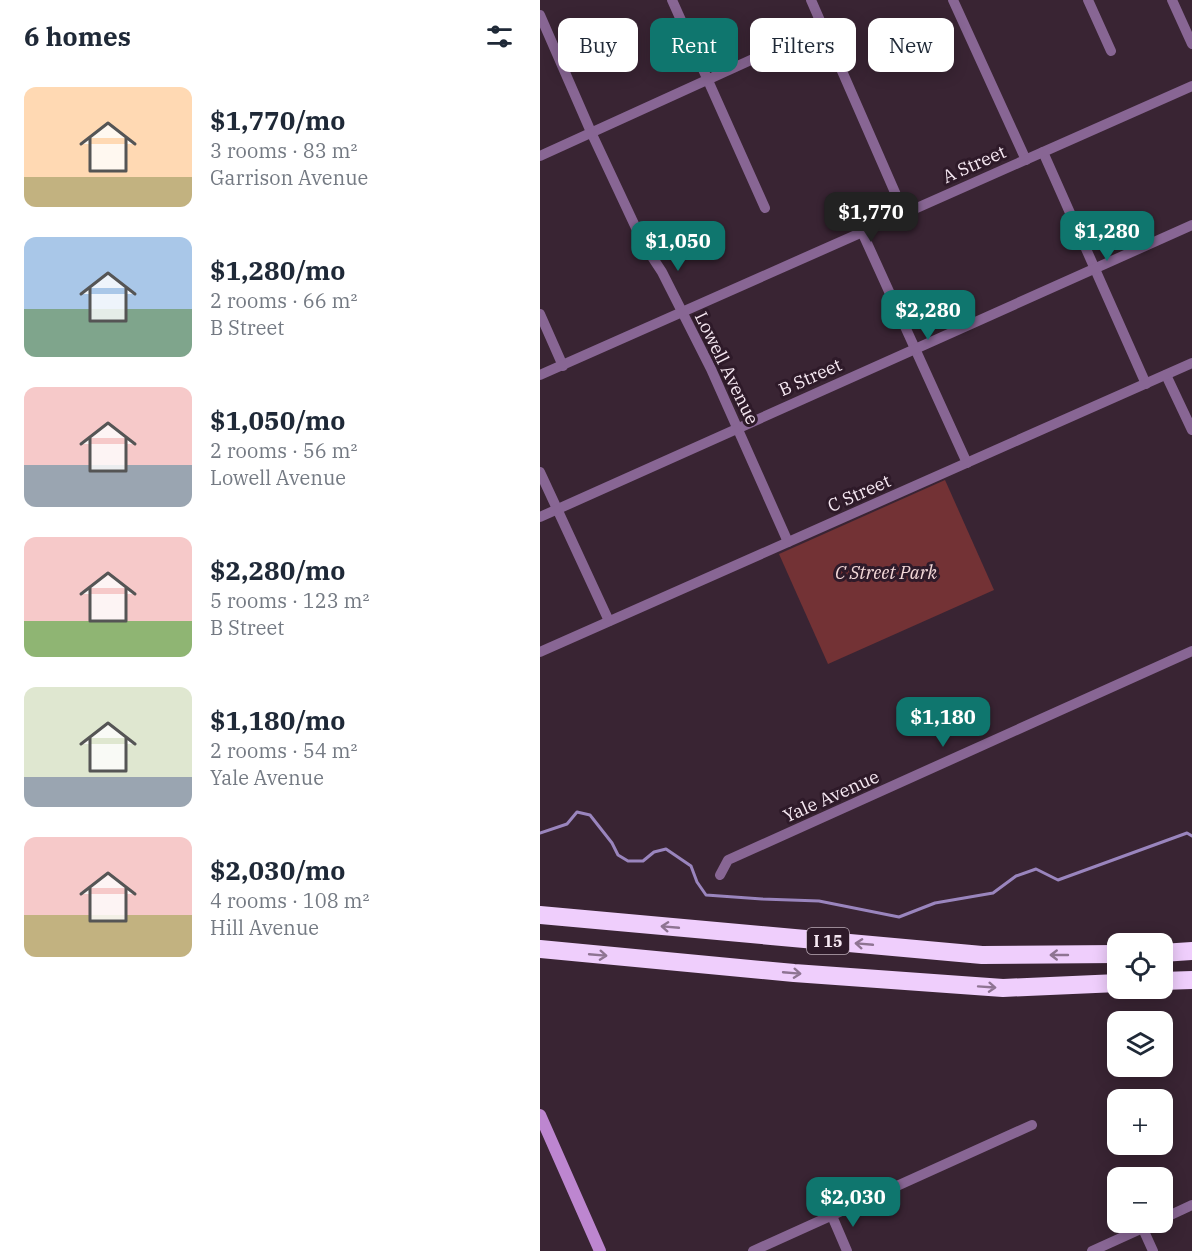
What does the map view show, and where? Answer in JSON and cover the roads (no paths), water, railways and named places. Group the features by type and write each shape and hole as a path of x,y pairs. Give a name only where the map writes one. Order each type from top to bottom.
{"highway":[{"name":"I 15","path":"540,915 982,955 1107,954"},
{"name":"I 15","path":"540,950 794,973 1003,988 1107,983"},
{"path":"1173,952 1192,951"},
{"path":"1173,981 1192,980"}],"street":[{"path":"672,0 765,208"},
{"path":"811,0 818,18"},
{"path":"953,0 1026,160"},
{"path":"1088,0 1110,51"},
{"path":"1172,0 1192,44"},
{"name":"Lowell Avenue","path":"540,15 643,243 662,272 711,369 788,542"},
{"path":"540,156 750,60"},
{"path":"842,72 904,213"},
{"name":"A Street","path":"540,375 1192,86"},
{"path":"1043,152 1146,384"},
{"name":"B Street","path":"540,517 1192,225"},
{"path":"862,232 967,463"},
{"path":"540,314 563,366"},
{"name":"C Street","path":"540,652 1192,363"},
{"path":"1166,375 1192,430"},
{"path":"540,472 609,621"},
{"name":"Yale Avenue","path":"720,875 728,860 1192,651"},
{"path":"540,1115 600,1251"},
{"path":"753,1251 1032,1125"},
{"path":"1173,1214 1192,1205"},
{"path":"832,1216 847,1251"},
{"path":"1092,1251 1134,1233"},
{"path":"1145,1233 1153,1251"}],"waterway":[{"path":"540,833 567,824 577,812 590,815 612,843 618,855 628,861 643,861 654,852 666,849 691,866 697,882 706,895 819,901 899,917 935,903 993,893 1016,876 1036,869 1058,880 1187,833 1192,836"}],"park label":[{"name":"C Street Park","path":"886,572"}]}
